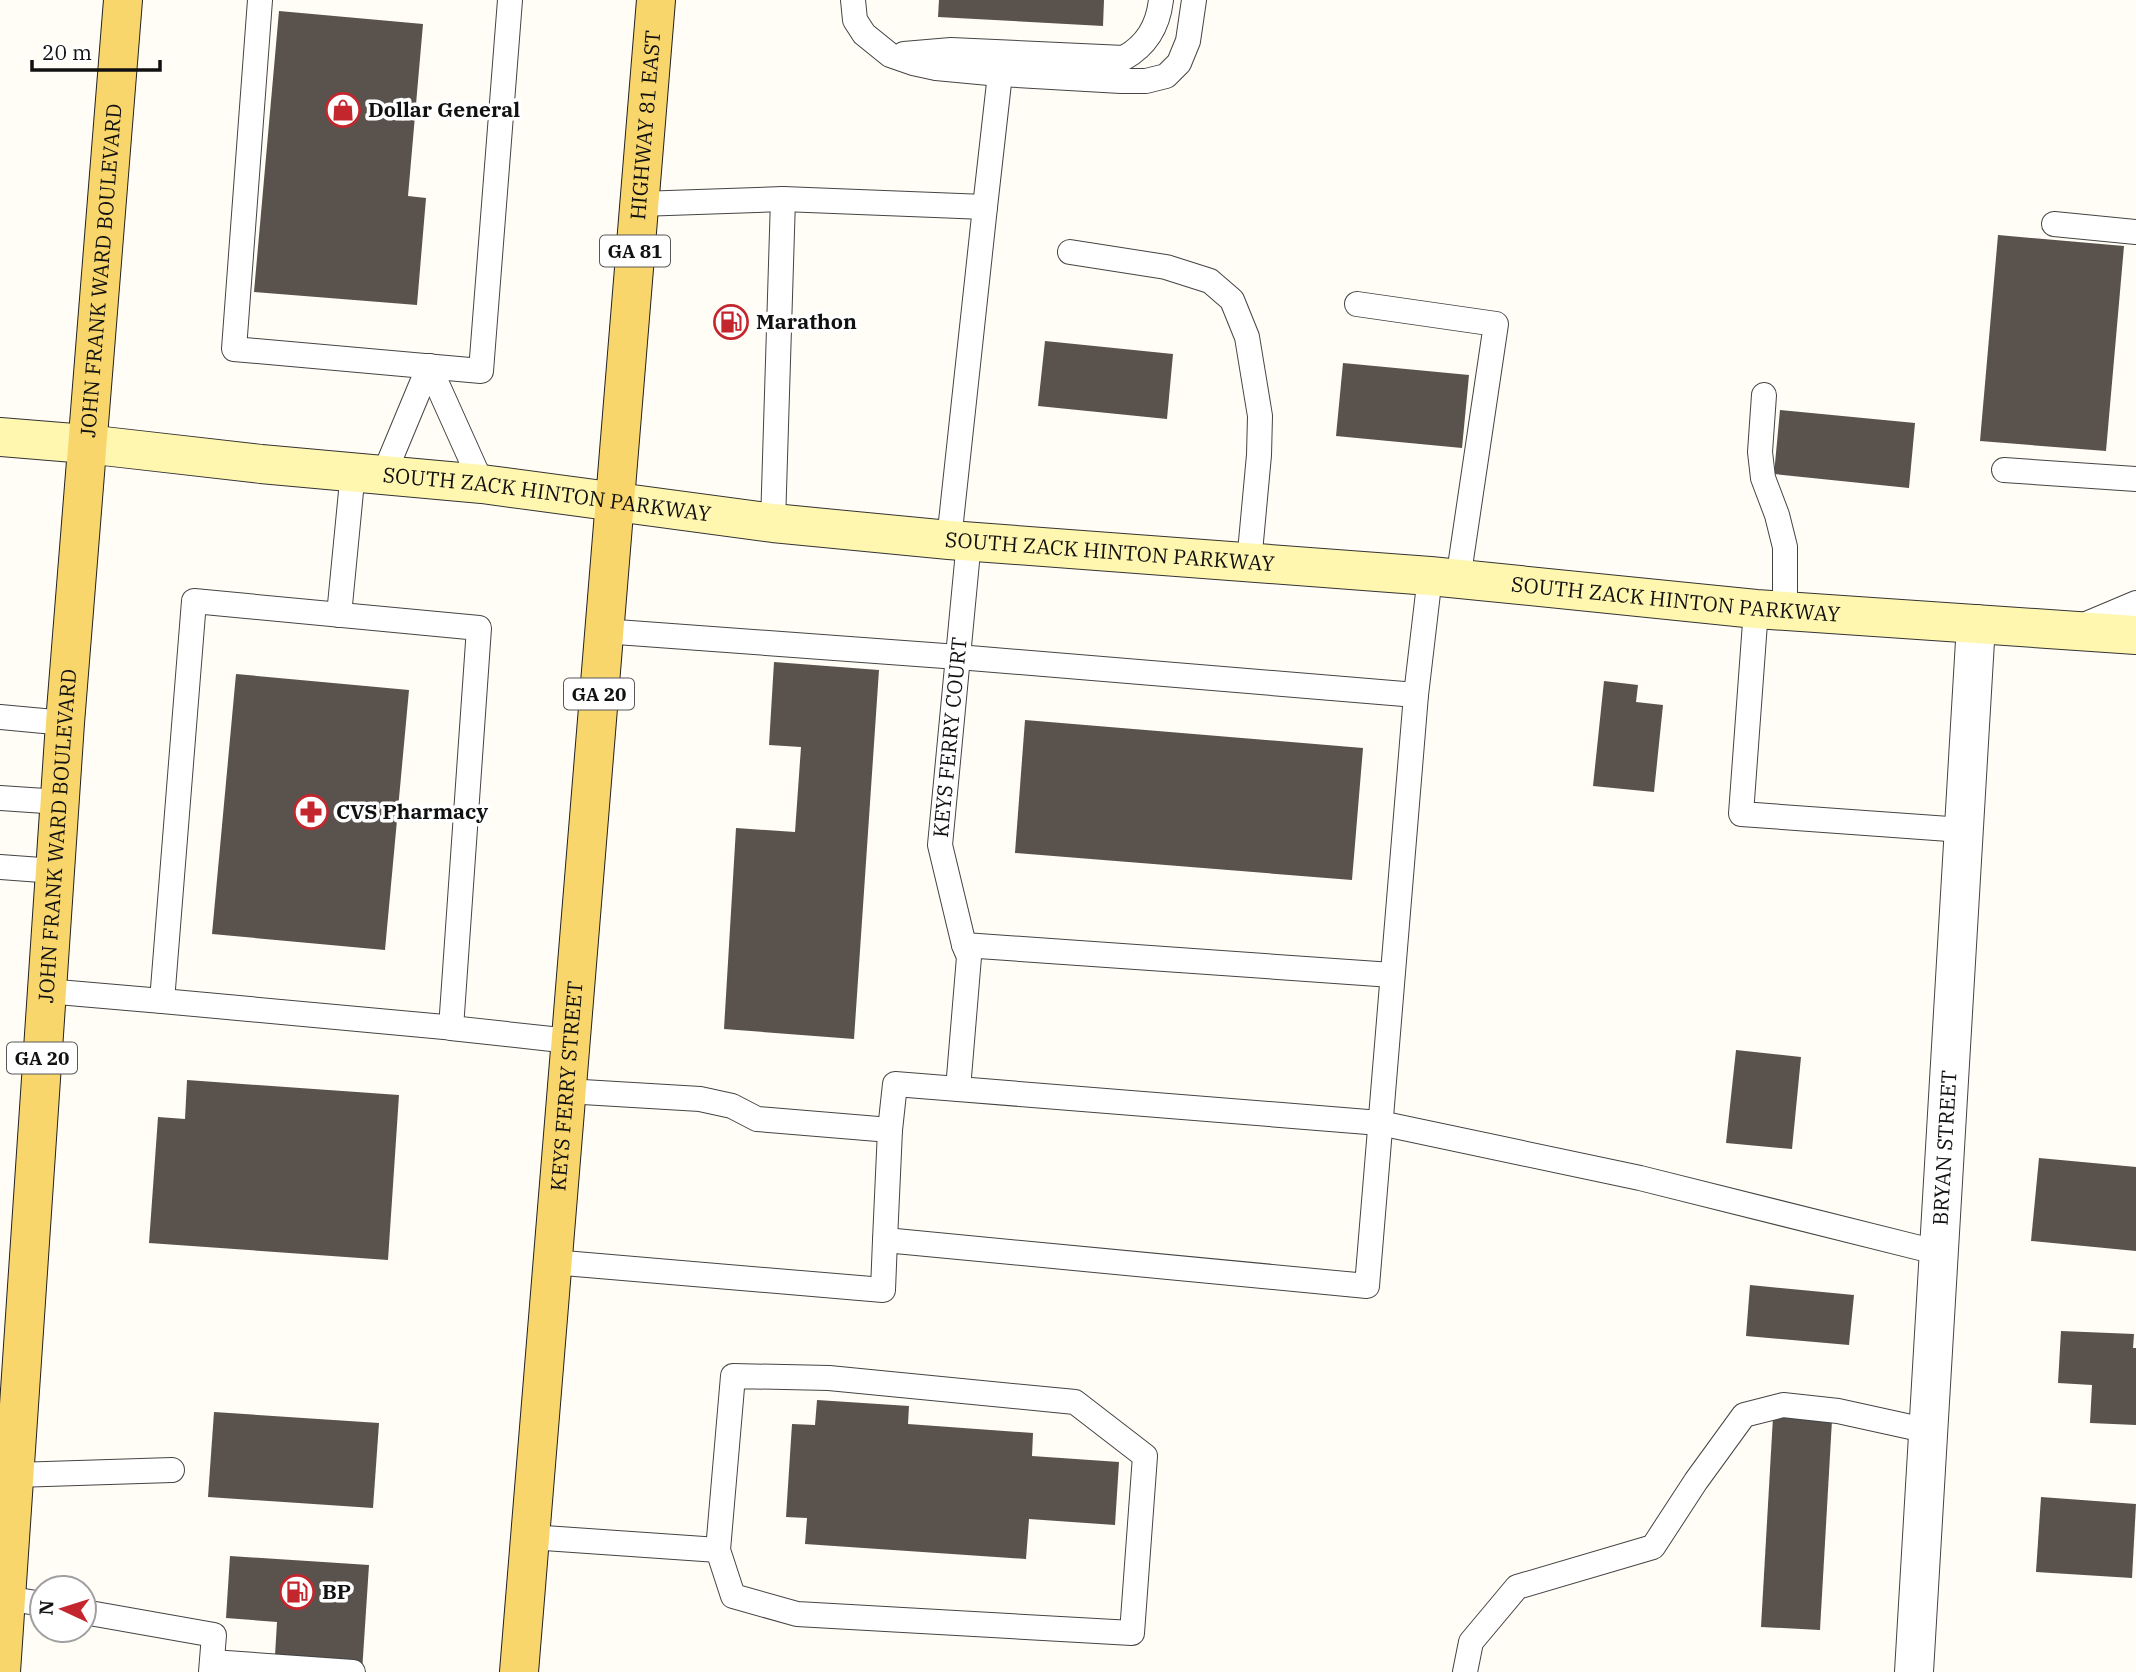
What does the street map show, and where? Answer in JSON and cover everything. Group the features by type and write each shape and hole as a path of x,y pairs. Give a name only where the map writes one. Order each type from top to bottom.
{"main road":[{"name":"JOHN FRANK WARD BOULEVARD","path":"1,1672 24,1601 15,1475 13,1305 46,991 86,444 123,0"},
{"name":"HIGHWAY 81 EAST","path":"615,502 656,0"},
{"name":"SOUTH ZACK HINTON PARKWAY","path":"0,437 482,484 773,523 959,541 1444,578 1770,610 2136,635"},
{"name":"KEYS FERRY STREET","path":"519,1672 615,502"}],"street":[{"name":"BRYAN STREET","path":"1914,1672 1976,624"}],"lane":[{"path":"260,0 234,349 481,371 510,0"},
{"path":"853,0 855,20 859,27 890,55 936,68 1121,81 1146,81 1166,76 1179,63 1188,41 1194,0"},
{"path":"890,55 951,50 1124,58 1138,50 1150,34 1159,16 1161,0"},
{"name":"KEYS FERRY COURT","path":"958,1089 970,957 964,945 940,845 958,657 959,541 985,207 1000,74"},
{"path":"773,523 783,199"},
{"path":"639,204 783,199 985,207"},
{"path":"2054,224 2136,232"},
{"path":"1070,252 1166,267 1210,281 1232,300 1247,337 1260,416 1249,563"},
{"path":"885,1240 1367,1286 1416,695 1444,578 1496,324 1357,304"},
{"path":"339,615 368,473 429,366"},
{"path":"429,366 482,484"},
{"path":"1764,395 1760,452 1763,478 1785,547 1770,610 1741,814 1964,830"},
{"path":"2004,470 2136,479"},
{"path":"162,1001 194,601 479,628 451,1028 455,1028"},
{"path":"2073,630 2136,603"},
{"path":"603,631 1416,695"},
{"path":"0,717 65,723"},
{"path":"0,798 60,802"},
{"path":"0,867 55,871"},
{"path":"964,945 1392,975"},
{"path":"46,991 570,1041"},
{"path":"552,1262 883,1290 890,1130 895,1084 1380,1123 1640,1178 1940,1253"},
{"path":"566,1091 700,1099 733,1106 757,1119 890,1130"},
{"path":"733,1376 828,1378 1075,1402 1145,1456 1132,1633 797,1615 733,1596 718,1550 733,1376"},
{"path":"1465,1672 1471,1642 1517,1587 1653,1547 1744,1415 1783,1405 1838,1411 1929,1431"},
{"path":"15,1475 172,1470"},
{"path":"530,1537 718,1550"},
{"path":"98,1614 214,1635 211,1667 353,1672"}],"building":[{"path":"939,0 1104,0 1103,26 938,17"},
{"name":"Dollar General","path":"279,11 423,24 408,196 426,198 417,305 254,292"},
{"path":"1998,235 2124,246 2106,451 1980,441"},
{"path":"1045,341 1173,354 1167,419 1038,406"},
{"path":"1343,363 1469,375 1462,448 1336,436"},
{"path":"1780,410 1915,423 1909,488 1774,474"},
{"path":"774,662 879,670 854,1039 724,1029 736,828 795,832 801,747 769,745"},
{"name":"CVS Pharmacy","path":"236,674 409,690 385,950 212,934"},
{"path":"1604,681 1638,685 1636,702 1663,705 1654,792 1593,786"},
{"path":"1025,720 1363,748 1352,880 1015,853"},
{"path":"1736,1050 1801,1057 1792,1149 1726,1143"},
{"path":"187,1080 399,1095 388,1260 149,1243 158,1117 185,1119"},
{"path":"2039,1158 2136,1167 2136,1251 2031,1241"},
{"path":"1750,1285 1854,1295 1849,1345 1746,1336"},
{"path":"2061,1331 2134,1334 2136,1425 2090,1423 2092,1385 2058,1383"},
{"path":"817,1400 909,1406 908,1424 1033,1433 1032,1456 1119,1462 1115,1525 1029,1519 1026,1559 805,1544 807,1518 786,1517 792,1424 815,1425"},
{"path":"214,1412 379,1423 373,1508 208,1497"},
{"path":"1773,1417 1832,1420 1820,1630 1761,1627"},
{"path":"2041,1497 2136,1504 2132,1578 2036,1572"},
{"name":"BP","path":"230,1556 369,1565 362,1672 274,1672 277,1622 226,1618"}],"place":[{"name":"Dollar General","path":"343,110"},
{"name":"Marathon","path":"731,322"},
{"name":"CVS Pharmacy","path":"311,812"},
{"name":"BP","path":"297,1592"}]}
